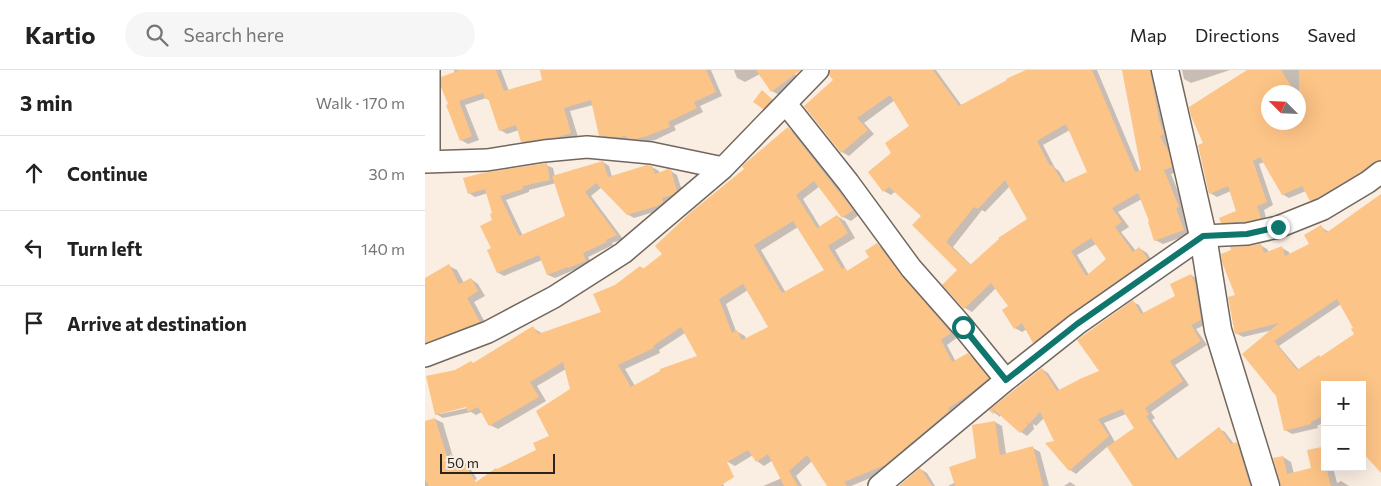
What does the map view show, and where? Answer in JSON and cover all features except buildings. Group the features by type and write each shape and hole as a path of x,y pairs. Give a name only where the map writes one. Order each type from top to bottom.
{"main road":[{"path":"1165,70 1203,236 1218,330 1266,486"}],"street":[{"path":"429,70 427,162 487,160 544,151 587,147 651,153 723,168"},
{"path":"425,356 488,332 554,297 623,252 723,168 786,104 812,73"},
{"path":"786,104 849,182 911,268 1006,380"},
{"path":"879,486 1006,380 1077,324 1203,236 1247,234 1278,227 1323,209 1381,172"}],"route":[{"path":"963,327 1006,380 1077,324 1203,236 1247,234 1278,227"}]}
